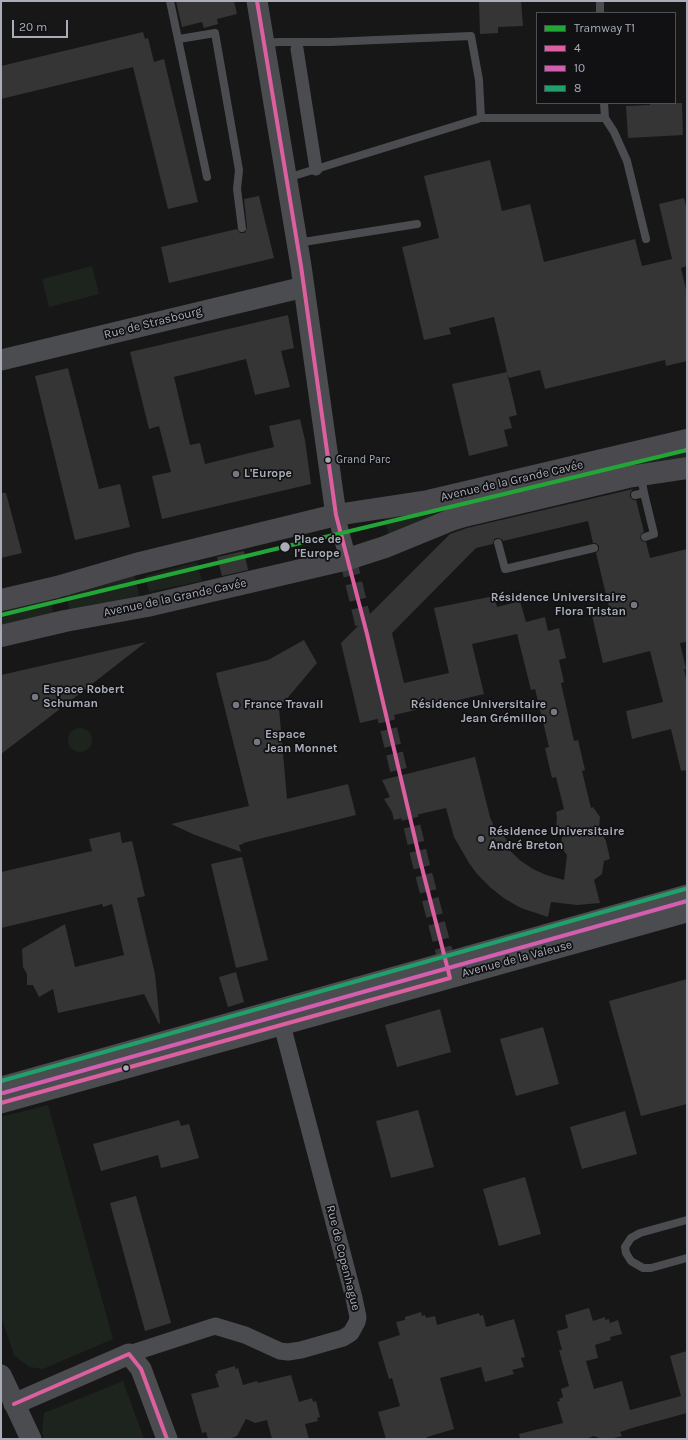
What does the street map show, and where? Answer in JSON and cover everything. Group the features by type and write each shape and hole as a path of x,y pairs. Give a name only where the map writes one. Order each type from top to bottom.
{"main road":[{"name":"Avenue de la Grande Cavée","path":"1,600 57,587 136,564 336,515 428,501 687,440"},
{"name":"Avenue de la Grande Cavée","path":"1,636 65,621 147,606 348,558 386,547 451,520 640,488 687,468"}],"street":[{"path":"257,1 298,243 336,515 348,558"},
{"path":"297,49 316,169"},
{"name":"Rue de Strasbourg","path":"1,360 304,287"},
{"name":"Avenue de la Valeuse","path":"1,1103 286,1016 655,913 687,895"},
{"name":"Avenue de la Valeuse","path":"655,913 687,912"},
{"name":"Avenue de la Valeuse","path":"1,1087 286,1016"},
{"name":"Rue de Copenhague","path":"129,1354 215,1326 245,1335 280,1351 288,1352 301,1350 343,1338 351,1333 357,1322 357,1311 353,1292 286,1016"},
{"path":"14,1404 129,1354 141,1369 166,1439"},
{"path":"1,1375 31,1439"}],"lane":[{"path":"170,1 207,177"},
{"path":"600,1 600,12"},
{"path":"178,39 215,33 239,170 237,189 242,228"},
{"path":"264,43 330,42 471,36 479,80 481,118"},
{"path":"604,104 605,118 614,132 627,161 646,239"},
{"path":"286,178 481,118 605,118"},
{"path":"298,243 417,224"},
{"path":"640,488 654,534 645,536"},
{"path":"498,543 505,569 594,548"},
{"path":"687,1220 640,1233 631,1238 625,1248 631,1261 643,1268 651,1268 687,1258"}],"shaded area":[{"path":"92,266 99,294 49,307 42,279"},
{"path":"687,445 687,461 390,540 383,513"},
{"path":"197,562 202,581 149,592 145,576"},
{"path":"133,569 141,603 70,611 66,595"},
{"path":"49,593 55,620 1,633 1,605"},
{"path":"80,728 85,729 91,735 91,745 85,751 80,752 75,751 69,745 68,740 69,735 75,729"},
{"path":"48,1105 113,1339 43,1369 29,1367 14,1355 1,1317 1,1117"},
{"path":"123,1381 144,1439 44,1439 42,1433 44,1413"}],"building":[{"path":"176,1 234,1 237,14 217,19 218,24 204,28 202,22 182,27"},
{"path":"479,1 521,1 523,26 498,27 498,33 480,34"},
{"path":"143,32 145,39 148,38 154,62 164,59 198,202 168,209 133,67 1,99 1,66"},
{"path":"682,103 683,135 628,138 626,106"},
{"path":"490,160 502,211 530,204 544,262 635,239 642,266 672,259 659,204 684,198 687,210 687,266 681,268 687,294 687,361 666,366 665,360 545,389 540,370 509,378 507,373 517,415 509,417 512,428 504,430 508,446 469,456 452,384 507,372 494,317 449,328 451,334 424,340 402,247 439,238 424,176"},
{"path":"259,196 274,258 169,283 161,247 237,229 240,233 245,233 247,227 244,199"},
{"path":"288,315 294,348 281,351 290,387 255,395 246,359 174,377 190,445 200,443 205,464 274,447 269,426 300,419 305,440 311,484 162,519 152,476 171,472 159,426 149,429 130,352"},
{"path":"68,368 99,489 120,484 130,527 75,540 35,376"},
{"path":"633,489 630,493 630,497 633,500 636,500 644,532 641,534 640,538 642,541 646,542 650,558 687,549 687,642 680,643 686,669 684,669 687,683 687,770 681,771 671,729 632,739 626,711 663,702 650,651 603,663 591,611 609,607 596,553 599,550 599,546 596,543 593,543 588,521 503,541 502,539 497,538 494,539 493,544 476,548 392,633 404,683 449,673 434,608 494,596 497,607 520,601 526,622 545,617 548,631 559,628 566,658 559,660 564,682 561,683 574,741 578,740 585,770 582,771 591,808 593,807 600,817 599,828 606,841 610,859 604,861 602,874 594,880 600,903 577,905 551,902 548,917 521,908 505,899 477,874 454,837 446,808 394,820 392,812 384,799 390,797 382,780 475,757 490,817 497,834 501,832 510,845 507,848 521,861 533,869 546,875 564,880 567,855 561,847 562,836 556,827 556,812 564,809 556,777 552,778 545,748 549,747 535,689 531,690 517,634 472,644 484,694 360,723 341,643 450,534 467,528"},
{"path":"1,493 6,493 22,553 1,558"},
{"path":"244,551 248,570 222,576 217,557"},
{"path":"304,640 317,663 279,708 287,799 348,784 356,815 243,843 239,845 241,852 195,835 171,824 249,806 216,673 268,660"},
{"name":"Espace Robert Schuman","path":"146,642 47,719 1,754 1,675"},
{"path":"120,832 122,843 132,841 145,896 137,898 155,974 159,1024 144,994 58,1013 53,989 39,997 33,985 27,985 27,974 23,967 22,949 65,924 75,967 124,955 112,904 103,907 102,904 1,928 1,872 92,851 89,839"},
{"path":"242,857 268,960 236,968 211,864"},
{"path":"236,972 244,1002 228,1007 219,977"},
{"path":"687,979 687,1104 641,1116 609,1001"},
{"path":"440,1009 451,1052 397,1067 385,1025"},
{"path":"543,1027 559,1084 516,1096 500,1039"},
{"path":"418,1110 434,1167 391,1178 376,1121"},
{"path":"625,1111 637,1154 582,1169 570,1127"},
{"path":"179,1120 181,1126 189,1124 199,1158 161,1168 158,1155 101,1171 93,1144"},
{"path":"525,1177 541,1234 499,1246 483,1189"},
{"path":"136,1196 171,1323 145,1331 110,1203"},
{"path":"589,1308 593,1321 605,1317 605,1320 609,1319 610,1323 618,1320 622,1334 610,1337 611,1340 595,1345 598,1358 586,1361 594,1389 622,1381 630,1410 681,1396 670,1356 687,1351 687,1413 620,1432 622,1436 610,1439 602,1439 594,1436 585,1439 520,1439 519,1434 563,1423 557,1402 563,1397 561,1389 569,1386 559,1350 562,1350 557,1331 568,1328 565,1315"},
{"path":"421,1312 422,1316 425,1315 426,1318 435,1316 437,1325 479,1313 480,1316 483,1315 486,1327 514,1319 525,1357 521,1358 524,1367 512,1370 514,1374 485,1382 481,1367 440,1378 454,1429 427,1437 427,1439 386,1439 378,1412 400,1406 392,1378 389,1379 378,1342 400,1335 396,1322 405,1320 405,1317"},
{"path":"235,1366 235,1369 238,1368 243,1385 291,1375 299,1402 312,1398 313,1402 316,1401 320,1417 317,1418 318,1421 305,1424 309,1439 272,1439 267,1420 255,1423 246,1419 237,1436 229,1439 208,1439 206,1432 202,1433 191,1394 219,1387 215,1374 218,1373 217,1371"}],"tunnel":[{"path":"348,559 420,860 447,963"}],"tram line":[{"name":"T1","path":"1,615 687,450"}],"transit line":[{"name":"4","path":"1,1103 450,978 420,860 367,634 336,515 301,266 257,1"},
{"name":"8","path":"1,1081 685,889"},
{"name":"10","path":"3,1093 687,901"},
{"name":"4","path":"14,1404 129,1354 141,1369 167,1439"}],"place":[{"name":"Grand Parc","path":"328,460"},
{"name":"L'Europe","path":"236,474"},
{"name":"Place de l'Europe","path":"285,547"},
{"name":"Résidence Universitaire Flora Tristan","path":"634,605"},
{"name":"Espace Robert Schuman","path":"35,697"},
{"name":"France Travail","path":"236,705"},
{"name":"Résidence Universitaire Jean Grémillon","path":"554,712"},
{"name":"Espace Jean Monnet","path":"257,742"},
{"name":"Résidence Universitaire André Breton","path":"481,839"}]}
